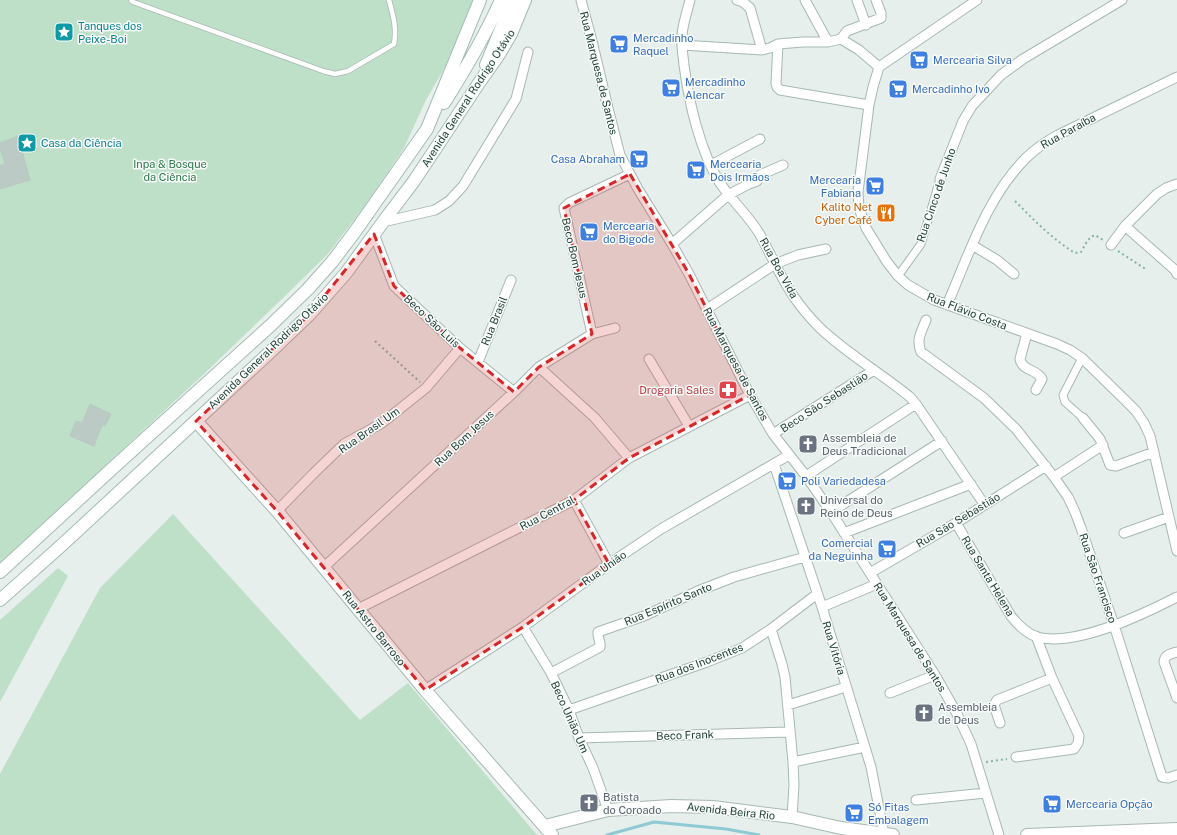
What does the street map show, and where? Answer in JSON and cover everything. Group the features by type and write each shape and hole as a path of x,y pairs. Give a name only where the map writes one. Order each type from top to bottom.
{"main road":[{"name":"Avenida General Rodrigo Otávio","path":"0,572 270,326 308,289 332,262 427,129 480,0"},
{"path":"427,129 468,66 501,0"},
{"path":"481,80 492,48 512,0"},
{"name":"Avenida General Rodrigo Otávio","path":"0,600 63,544 310,314 346,273 414,181 498,56 512,34 525,0"},
{"name":"Rua Astro Barroso","path":"196,421 277,511 425,690 548,830"},
{"name":"Avenida Beira Rio","path":"548,830 608,810 671,806 713,807 792,818 841,828 889,835"},
{"path":"1027,835 1177,829"}],"street":[{"name":"Rua Marquesa de Santos","path":"581,0 620,155 672,244 707,309 750,395 773,434 806,476 831,512 935,675 956,712 971,744 999,835"},
{"name":"Rua Boa Vida","path":"690,0 683,25 682,45 687,83 695,119 706,155 728,195 753,222 793,296 818,326 847,350 910,397 942,441 984,504"},
{"path":"737,0 743,2 750,8 762,50"},
{"path":"805,0 828,42"},
{"path":"857,0 866,25"},
{"path":"682,45 762,50 778,44 828,42 841,38 847,31 866,25 880,18 876,0"},
{"path":"841,38 859,50 879,67 976,0"},
{"name":"Rua Cinco de Junho","path":"898,276 922,244 940,179 961,126 972,106 1000,75 1023,59 1122,0"},
{"path":"778,44 776,83 780,90 869,105"},
{"path":"383,222 435,210 449,201 463,186 516,99 528,52"},
{"name":"Rua Flávio Costa","path":"879,67 869,105 858,192 859,208 866,228 887,262 898,276 908,285 934,300 1070,350 1082,358 1136,411 1150,436 1177,551"},
{"name":"Rua Paraíba","path":"948,305 984,220 1002,187 1027,156 1058,135 1177,77"},
{"path":"711,165 760,140"},
{"path":"672,244 728,195 757,181 760,175 783,164"},
{"name":"Beco Bom Jesus","path":"592,334 564,208 569,203 630,174"},
{"path":"1111,245 1125,226 1157,194 1166,188 1177,184"},
{"path":"1125,226 1175,270 1177,274"},
{"name":"Beco São Luis","path":"374,234 394,286 460,348 514,392"},
{"path":"972,246 997,260 1014,274"},
{"path":"707,309 775,264 798,255 826,249"},
{"name":"Rua Brasil","path":"478,362 511,280"},
{"name":"Rua São Francisco","path":"926,320 919,338 921,352 984,398 1016,429 1046,466 1068,498 1075,512 1114,625 1162,777 1173,777"},
{"name":"Rua Bom Jesus","path":"324,567 514,392 539,367 592,334 615,328"},
{"path":"1027,333 1020,362 1021,365 1040,375 1042,379 1036,390"},
{"name":"Rua Brasil Um","path":"277,511 344,444 382,423 426,388 460,348"},
{"path":"1082,358 1063,395 1065,402 1083,418 1103,445 1110,465 1116,466 1154,452"},
{"path":"649,359 689,426"},
{"path":"539,367 595,418 629,458"},
{"name":"Beco São Sebastião","path":"773,434 874,370"},
{"name":"Rua Central","path":"358,610 574,500 629,458 750,395"},
{"path":"806,476 916,404"},
{"path":"831,512 942,441"},
{"path":"1054,477 1103,445"},
{"name":"Rua União","path":"425,690 523,627 609,564 661,529 789,455"},
{"name":"Rua Vitória","path":"774,464 822,607 865,747 889,835"},
{"name":"Rua São Sebastião","path":"870,573 956,523 1046,466"},
{"path":"844,533 971,484"},
{"path":"574,500 609,564"},
{"path":"1124,533 1169,517"},
{"name":"Rua Santa Helena","path":"956,523 1014,620 1024,630 1036,636 1051,639 1092,633 1153,609 1177,597"},
{"name":"Rua Espírito Santo","path":"550,673 600,647 598,632 644,616 698,591 734,577 805,557"},
{"path":"822,607 877,584"},
{"name":"Rua dos Inocentes","path":"569,710 707,662 742,648 771,629 817,594"},
{"name":"Beco União Um","path":"523,627 550,673 569,710 579,738 593,768 608,810"},
{"path":"771,629 785,677 793,762 794,785 792,818"},
{"path":"1016,757 1074,749 1078,743 1079,736 1052,678 1036,636"},
{"path":"1177,652 1164,658 1164,662 1177,698"},
{"path":"890,693 935,675"},
{"path":"1000,723 994,705 997,700 1052,678"},
{"path":"788,704 846,687"},
{"name":"Beco Frank","path":"579,738 790,732"},
{"path":"793,762 865,747"},
{"path":"916,800 986,793"}],"lane":[{"path":"131,0 140,5 335,74 348,72 394,44 396,34 395,25 389,0"}],"path":[{"path":"1015,201 1047,233 1075,253 1081,252 1089,237 1094,235 1147,270"},
{"path":"375,341 426,388"},
{"path":"977,764 1016,757"}],"highlighted area":[{"path":"630,174 689,274 750,395 629,458 574,500 609,564 523,627 425,690 277,511 196,421 310,314 374,234 394,286 460,348 514,392 539,367 592,334 564,208"}],"green space":[{"name":"Inpa & Bosque da Ciência","path":"0,0 474,0 444,69 426,100 404,148 367,203 327,255 204,374 0,563"},
{"path":"173,514 360,720 408,683 537,835 0,835 0,774 100,588"},
{"path":"58,568 68,576 0,702 0,620"}],"building":[{"path":"18,136 30,180 0,189 0,166 5,164 0,143"},
{"path":"90,404 111,414 105,426 102,425 94,446 70,436 76,421 82,423"}],"waterway":[{"path":"607,835 654,822 726,829 759,835"}],"place":[{"name":"Tanques dos Peixe-Boi","path":"64,32"},
{"name":"Mercadinho Raquel","path":"619,44"},
{"name":"Mercearia Silva","path":"919,60"},
{"name":"Mercadinho Alencar","path":"671,88"},
{"name":"Mercadinho Ivo","path":"898,89"},
{"name":"Casa da Ciência","path":"27,143"},
{"name":"Casa Abraham","path":"639,159"},
{"name":"Mercearia Dois Irmãos","path":"696,170"},
{"name":"Mercearia Fabiana","path":"875,186"},
{"name":"Kalito Net Cyber Café","path":"886,213"},
{"name":"Mercearia do Bigode","path":"589,232"},
{"name":"Drogaria Sales","path":"728,390"},
{"name":"Assembleia de Deus Tradicional","path":"808,444"},
{"name":"Poli Variedadesa","path":"787,481"},
{"name":"Universal do Reino de Deus","path":"806,506"},
{"name":"Comercial da Neguinha","path":"887,549"},
{"name":"Assembleia de Deus","path":"924,713"},
{"name":"Batista do Coroado","path":"589,803"},
{"name":"Mercearia Opção","path":"1052,804"},
{"name":"Só Fitas Embalagem","path":"854,813"}]}
